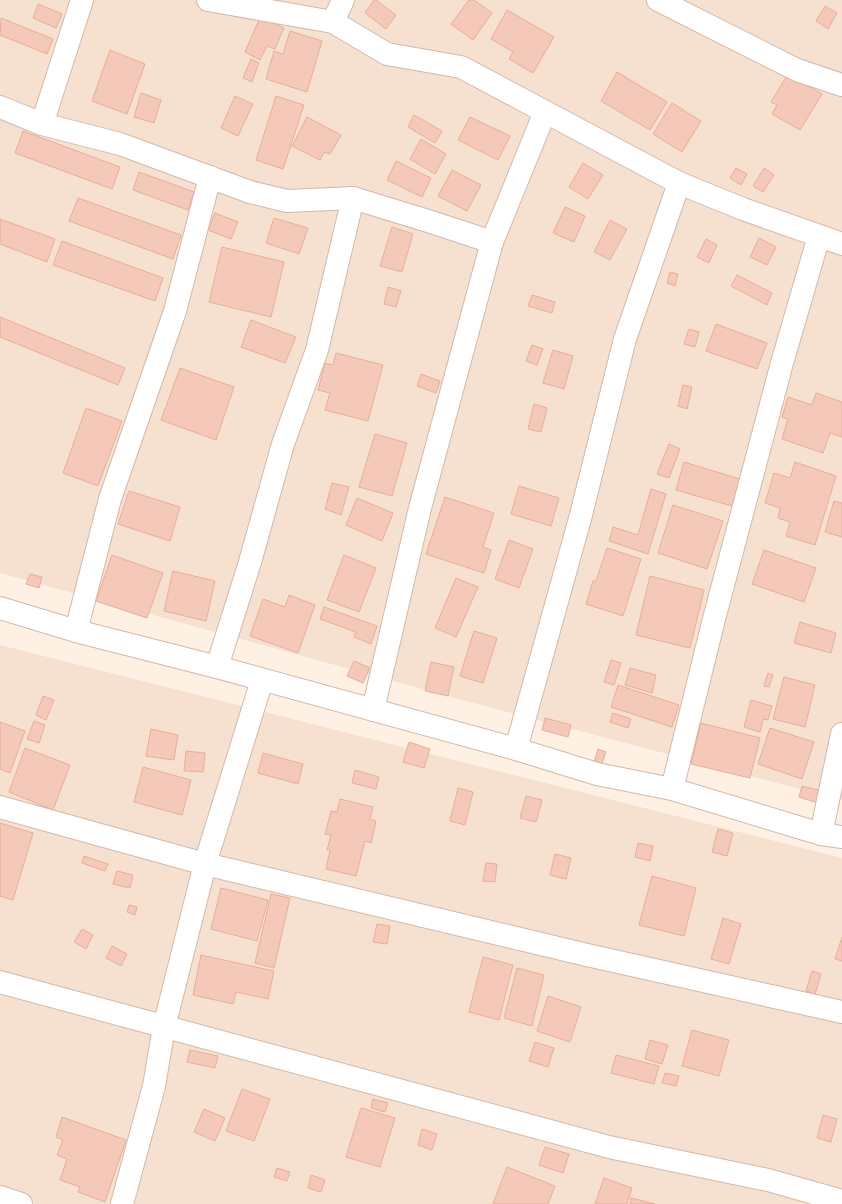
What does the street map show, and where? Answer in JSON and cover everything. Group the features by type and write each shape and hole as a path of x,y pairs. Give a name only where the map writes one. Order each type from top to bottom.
{"street":[{"path":"42,124 82,0"},
{"path":"208,0 332,22 387,54 461,67 679,183 743,209 842,244"},
{"path":"332,22 343,0"},
{"path":"658,0 797,70 842,85"},
{"path":"0,107 42,124 120,144 250,192 287,201 353,198 492,242"},
{"path":"373,710 420,508 492,242 545,112"},
{"path":"76,631 110,500 175,311 210,177"},
{"path":"516,749 581,515 625,339 679,183"},
{"path":"217,667 250,562 284,444 317,350 353,198"},
{"path":"672,790 720,597 782,363 819,236"},
{"path":"0,608 76,631 217,667 516,749 598,774 672,790 821,834 842,837"},
{"path":"122,1204 154,1086 164,1027 205,864 262,680"},
{"path":"821,834 842,734"},
{"path":"0,807 71,828 205,864 588,955 842,1012"},
{"path":"0,982 609,1147 768,1180 842,1201"},
{"path":"0,1197 21,1204"}],"shaded area":[{"path":"0,0 842,0 842,800 470,702 0,573"},
{"path":"0,645 842,858 842,1204 0,1204"}],"building":[{"path":"374,0 396,15 386,29 365,13"},
{"path":"469,0 474,0 492,13 473,40 451,24"},
{"path":"38,4 62,14 56,28 33,18"},
{"path":"825,6 837,13 828,29 816,21"},
{"path":"507,10 554,37 533,73 509,59 513,52 491,39"},
{"path":"260,17 284,28 275,49 267,46 260,60 245,52"},
{"path":"1,18 53,39 47,54 0,35"},
{"path":"290,31 322,41 307,92 266,79 274,51 283,54"},
{"path":"110,50 145,64 127,114 92,101"},
{"path":"251,59 259,63 252,82 243,78"},
{"path":"617,72 667,102 650,130 601,101"},
{"path":"788,74 822,94 800,130 772,114 777,105 771,102"},
{"path":"141,93 161,100 154,123 134,117"},
{"path":"235,96 253,104 238,136 221,128"},
{"path":"276,96 304,105 283,169 256,160"},
{"path":"672,103 701,121 682,152 653,134"},
{"path":"414,115 442,131 435,143 408,127"},
{"path":"307,117 341,135 330,154 324,152 320,160 292,146"},
{"path":"470,117 510,136 498,160 458,140"},
{"path":"23,131 120,167 112,189 15,153"},
{"path":"421,139 446,154 435,174 410,159"},
{"path":"396,161 431,178 422,197 387,180"},
{"path":"583,163 603,175 588,199 569,187"},
{"path":"736,168 747,174 741,185 730,178"},
{"path":"764,168 774,175 763,192 753,186"},
{"path":"452,170 481,185 467,211 438,196"},
{"path":"139,172 194,192 188,210 133,190"},
{"path":"78,198 181,235 173,259 69,221"},
{"path":"565,207 585,216 574,242 553,233"},
{"path":"215,213 238,222 231,239 208,230"},
{"path":"274,218 308,228 299,254 266,243"},
{"path":"0,219 55,239 47,262 0,244"},
{"path":"610,220 627,229 610,260 594,252"},
{"path":"392,227 413,234 402,272 380,266"},
{"path":"759,238 776,247 767,265 750,257"},
{"path":"706,239 717,245 709,263 697,257"},
{"path":"62,241 163,278 155,301 53,265"},
{"path":"222,247 284,262 271,317 209,302"},
{"path":"670,272 678,274 675,286 667,283"},
{"path":"737,275 772,293 767,305 731,286"},
{"path":"388,287 401,291 396,307 384,304"},
{"path":"532,295 555,302 552,313 528,306"},
{"path":"0,317 125,368 118,385 0,337"},
{"path":"251,320 296,337 285,363 241,347"},
{"path":"716,324 767,343 757,369 706,351"},
{"path":"689,329 699,332 695,347 684,344"},
{"path":"532,345 543,349 537,365 526,361"},
{"path":"553,350 573,356 564,389 543,383"},
{"path":"336,353 383,365 368,421 325,410 330,393 318,390 325,363 333,365"},
{"path":"180,368 234,387 216,440 161,420"},
{"path":"421,374 440,381 436,393 417,386"},
{"path":"683,385 692,387 687,409 678,406"},
{"path":"816,393 842,402 842,437 830,433 823,453 782,439 788,419 782,417 788,397 812,405"},
{"path":"534,404 547,408 541,432 528,429"},
{"path":"86,408 122,421 98,486 63,473"},
{"path":"375,434 407,443 392,496 359,487"},
{"path":"669,444 680,449 669,478 657,474"},
{"path":"684,462 740,479 732,506 676,490"},
{"path":"795,462 836,476 815,545 786,536 790,522 778,518 780,508 765,503 774,473 790,478"},
{"path":"332,483 349,487 341,515 325,509"},
{"path":"519,486 559,498 551,526 511,514"},
{"path":"651,489 666,494 648,554 609,541 613,527 638,535"},
{"path":"129,491 180,507 170,541 118,524"},
{"path":"445,497 494,513 483,547 491,550 484,573 426,554"},
{"path":"357,498 393,513 382,541 346,525"},
{"path":"834,501 842,503 842,537 825,532"},
{"path":"673,505 723,521 707,569 658,553"},
{"path":"509,540 533,549 519,588 495,579"},
{"path":"607,548 641,559 623,616 586,604 593,581 596,581"},
{"path":"764,550 816,568 804,602 752,584"},
{"path":"112,555 163,573 147,618 96,601"},
{"path":"344,555 376,568 359,612 327,600"},
{"path":"173,571 215,581 206,621 164,611"},
{"path":"30,574 42,577 39,588 26,584"},
{"path":"650,576 704,590 690,648 636,635"},
{"path":"456,578 478,587 456,637 435,628"},
{"path":"289,595 315,605 298,653 250,636 263,599 285,607"},
{"path":"324,607 377,626 371,644 354,637 356,632 320,619"},
{"path":"800,622 836,633 831,653 794,643"},
{"path":"474,631 497,638 483,683 460,676"},
{"path":"611,660 621,663 614,685 604,682"},
{"path":"354,661 370,668 363,683 347,676"},
{"path":"431,662 454,667 448,696 425,691"},
{"path":"630,668 656,675 652,693 625,685"},
{"path":"768,673 773,675 769,687 764,686"},
{"path":"784,677 815,685 805,727 773,719"},
{"path":"618,685 679,705 672,727 611,707"},
{"path":"43,696 54,700 46,720 36,715"},
{"path":"751,700 772,706 768,720 763,719 760,732 744,727"},
{"path":"613,713 631,719 628,728 610,722"},
{"path":"545,718 571,725 568,737 542,730"},
{"path":"34,721 45,725 39,743 27,739"},
{"path":"0,722 25,731 10,773 0,769"},
{"path":"701,723 760,738 750,778 691,764"},
{"path":"770,728 814,742 802,779 758,764"},
{"path":"151,729 178,735 174,760 146,756"},
{"path":"409,742 430,749 424,768 403,762"},
{"path":"25,748 70,765 53,810 9,792"},
{"path":"598,749 606,752 601,766 594,763"},
{"path":"186,751 205,753 203,772 184,771"},
{"path":"263,753 303,764 298,784 258,773"},
{"path":"143,767 191,780 182,815 134,802"},
{"path":"355,770 379,777 376,789 352,783"},
{"path":"802,786 822,791 818,803 799,797"},
{"path":"458,788 473,792 465,825 450,821"},
{"path":"526,796 542,800 536,822 520,818"},
{"path":"340,799 373,807 370,819 376,821 371,843 365,841 356,876 326,869 330,850 327,850 331,835 325,834 331,811 337,812"},
{"path":"0,823 33,833 13,900 0,896"},
{"path":"718,829 733,833 727,856 712,852"},
{"path":"638,843 653,846 650,861 635,857"},
{"path":"555,854 571,858 566,879 550,875"},
{"path":"84,856 108,864 105,871 82,863"},
{"path":"486,863 497,864 495,882 483,881"},
{"path":"117,871 133,875 130,888 113,884"},
{"path":"652,876 696,888 684,936 639,925"},
{"path":"221,888 268,900 257,941 211,929"},
{"path":"271,894 290,898 274,968 255,963"},
{"path":"129,905 137,907 135,915 127,912"},
{"path":"723,918 741,924 729,964 711,959"},
{"path":"377,924 390,926 387,944 373,942"},
{"path":"82,929 93,935 86,949 74,942"},
{"path":"842,937 842,961 835,959"},
{"path":"112,946 127,954 121,966 106,958"},
{"path":"201,955 274,971 268,999 236,992 233,1004 193,995"},
{"path":"483,957 513,965 499,1020 469,1012"},
{"path":"517,968 544,975 532,1026 504,1018"},
{"path":"812,971 821,974 815,994 806,991"},
{"path":"548,996 581,1007 570,1042 537,1031"},
{"path":"692,1030 729,1040 719,1076 682,1066"},
{"path":"650,1040 668,1045 662,1064 645,1059"},
{"path":"535,1042 554,1048 548,1067 529,1061"},
{"path":"190,1050 218,1056 215,1068 187,1062"},
{"path":"616,1055 659,1066 654,1084 611,1073"},
{"path":"665,1073 679,1076 676,1086 662,1083"},
{"path":"242,1089 270,1099 254,1141 226,1131"},
{"path":"373,1099 388,1103 385,1112 371,1108"},
{"path":"361,1108 395,1118 380,1167 346,1157"},
{"path":"204,1109 225,1118 215,1141 194,1132"},
{"path":"823,1115 837,1119 831,1142 817,1138"},
{"path":"62,1117 126,1140 105,1202 78,1192 80,1187 60,1180 67,1159 57,1155 63,1140 56,1137"},
{"path":"422,1129 437,1134 432,1150 418,1145"},
{"path":"545,1147 569,1154 563,1173 539,1165"},
{"path":"507,1167 555,1186 548,1204 493,1204"},
{"path":"277,1168 290,1172 287,1181 274,1177"},
{"path":"311,1175 325,1180 321,1192 308,1188"},
{"path":"604,1178 632,1188 627,1204 595,1204"},
{"path":"631,1198 655,1204 630,1204"}]}
